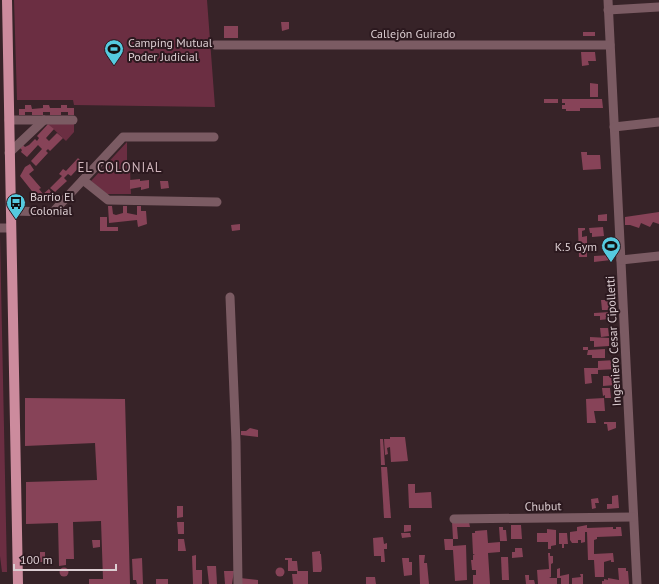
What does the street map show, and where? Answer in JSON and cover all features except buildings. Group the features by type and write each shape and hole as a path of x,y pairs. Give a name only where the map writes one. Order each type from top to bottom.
{"main road":[{"path":"7,0 18,584"}],"street":[{"name":"Ingeniero Cesar Cipolletti","path":"608,0 637,584"},
{"path":"608,10 659,7"},
{"name":"Callejón Guirado","path":"216,45 610,45"},
{"path":"9,120 73,120"},
{"path":"10,153 44,120"},
{"path":"614,127 659,122"},
{"path":"11,211 53,212 123,137 214,137"},
{"path":"83,180 108,200 217,202"},
{"path":"0,228 11,228"},
{"path":"621,260 659,256"},
{"path":"230,297 236,442 238,584"},
{"name":"Chubut","path":"454,519 633,516"}],"shaded area":[{"name":"Camping Mutual Poder Judicial","path":"14,0 207,0 215,107 74,105 73,100 17,100"},
{"path":"45,121 74,121 74,132 66,141"},
{"path":"127,142 127,168 130,169 131,194 107,194 91,181"},
{"path":"0,236 7,572 2,572 0,556"}],"place":[{"name":"Camping Mutual Poder Judicial","path":"114,66"},
{"name":"Barrio El Colonial","path":"16,220"},
{"name":"K.5 Gym","path":"611,263"}],"district":[{"name":"EL COLONIAL","path":"120,167"}]}
